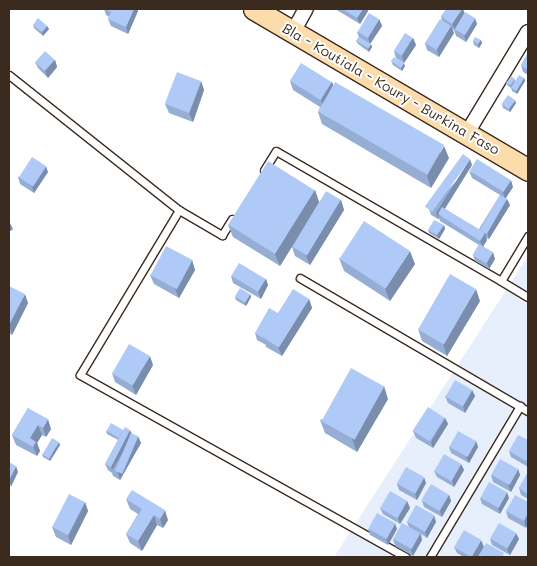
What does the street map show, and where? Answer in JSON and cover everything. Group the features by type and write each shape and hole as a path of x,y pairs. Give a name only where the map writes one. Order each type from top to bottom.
{"main road":[{"name":"Bla - Koutiala - Koury - Burkina Faso","path":"254,9 528,170"}],"street":[{"path":"293,32 306,9"},
{"path":"467,133 528,32"}],"lane":[{"path":"9,75 179,210 222,234 238,209"},
{"path":"260,176 276,151 528,297"},
{"path":"179,210 80,375 406,557"},
{"path":"501,281 528,236"},
{"path":"300,278 528,412"},
{"path":"430,557 520,406"}],"shaded area":[{"path":"528,256 528,557 334,557"}],"building":[{"path":"104,9 134,9 126,27 108,19 111,12"},
{"path":"343,9 363,9 357,18"},
{"path":"446,9 462,9 452,24 441,16"},
{"path":"465,12 475,18 465,35 455,29"},
{"path":"369,13 379,19 368,38 358,32"},
{"path":"38,18 47,26 42,32 33,25"},
{"path":"440,19 451,26 436,50 425,43"},
{"path":"405,33 413,38 402,56 394,51"},
{"path":"359,37 371,44 369,48 356,41"},
{"path":"475,37 481,40 478,44 473,41"},
{"path":"45,51 55,60 45,71 35,62"},
{"path":"528,53 528,70 521,65"},
{"path":"394,57 404,63 401,68 391,61"},
{"path":"301,63 332,82 320,100 290,81"},
{"path":"177,72 201,81 189,113 165,104"},
{"path":"519,75 524,78 516,91 511,88"},
{"path":"511,76 515,79 510,85 506,83"},
{"path":"335,82 444,145 427,174 318,111"},
{"path":"508,95 515,100 509,109 502,104"},
{"path":"463,154 470,159 432,212 425,207"},
{"path":"32,157 46,166 33,186 19,177"},
{"path":"477,159 511,180 504,192 470,171"},
{"path":"268,161 315,190 275,254 228,225"},
{"path":"326,191 341,200 307,255 293,247"},
{"path":"500,195 507,199 487,234 480,230"},
{"path":"442,207 485,233 480,241 438,214"},
{"path":"434,220 444,225 437,235 428,230"},
{"path":"364,221 410,251 386,289 339,259"},
{"path":"479,244 493,252 486,263 472,255"},
{"path":"166,246 192,260 177,289 151,275"},
{"path":"239,263 266,279 258,292 231,276"},
{"path":"450,274 476,289 444,344 418,329"},
{"path":"9,286 25,294 9,325"},
{"path":"240,288 250,294 245,303 235,297"},
{"path":"293,289 309,299 279,347 263,337"},
{"path":"269,308 278,313 263,338 255,333"},
{"path":"129,344 150,356 133,385 112,373"},
{"path":"351,368 384,386 355,440 321,421"},
{"path":"455,380 472,390 463,406 446,396"},
{"path":"428,407 445,418 430,441 413,430"},
{"path":"28,408 48,419 43,428 38,425 30,438 36,442 33,447 12,435"},
{"path":"111,423 123,430 119,438 106,431"},
{"path":"125,427 130,430 111,467 105,464"},
{"path":"458,431 476,441 468,457 449,447"},
{"path":"131,433 138,436 122,474 115,471"},
{"path":"518,435 528,440 528,458 526,461 509,451"},
{"path":"52,438 59,442 49,458 42,454"},
{"path":"444,454 461,464 451,481 434,471"},
{"path":"500,459 518,469 510,485 491,475"},
{"path":"9,462 16,466 9,480"},
{"path":"406,467 424,477 415,494 397,484"},
{"path":"528,472 528,494 519,488"},
{"path":"489,482 507,492 499,508 480,498"},
{"path":"431,484 449,495 439,511 421,500"},
{"path":"132,490 165,510 160,519 154,515 138,541 126,534 142,509 126,499"},
{"path":"390,491 407,501 397,518 380,508"},
{"path":"69,494 85,502 68,535 52,527"},
{"path":"515,495 528,502 528,513 524,521 506,511"},
{"path":"416,505 434,515 425,532 407,522"},
{"path":"377,513 395,523 387,539 368,529"},
{"path":"402,523 420,533 412,549 393,539"},
{"path":"499,523 516,533 507,549 490,539"},
{"path":"464,530 481,540 472,557 454,547"},
{"path":"486,543 504,553 502,557 478,557"}]}
